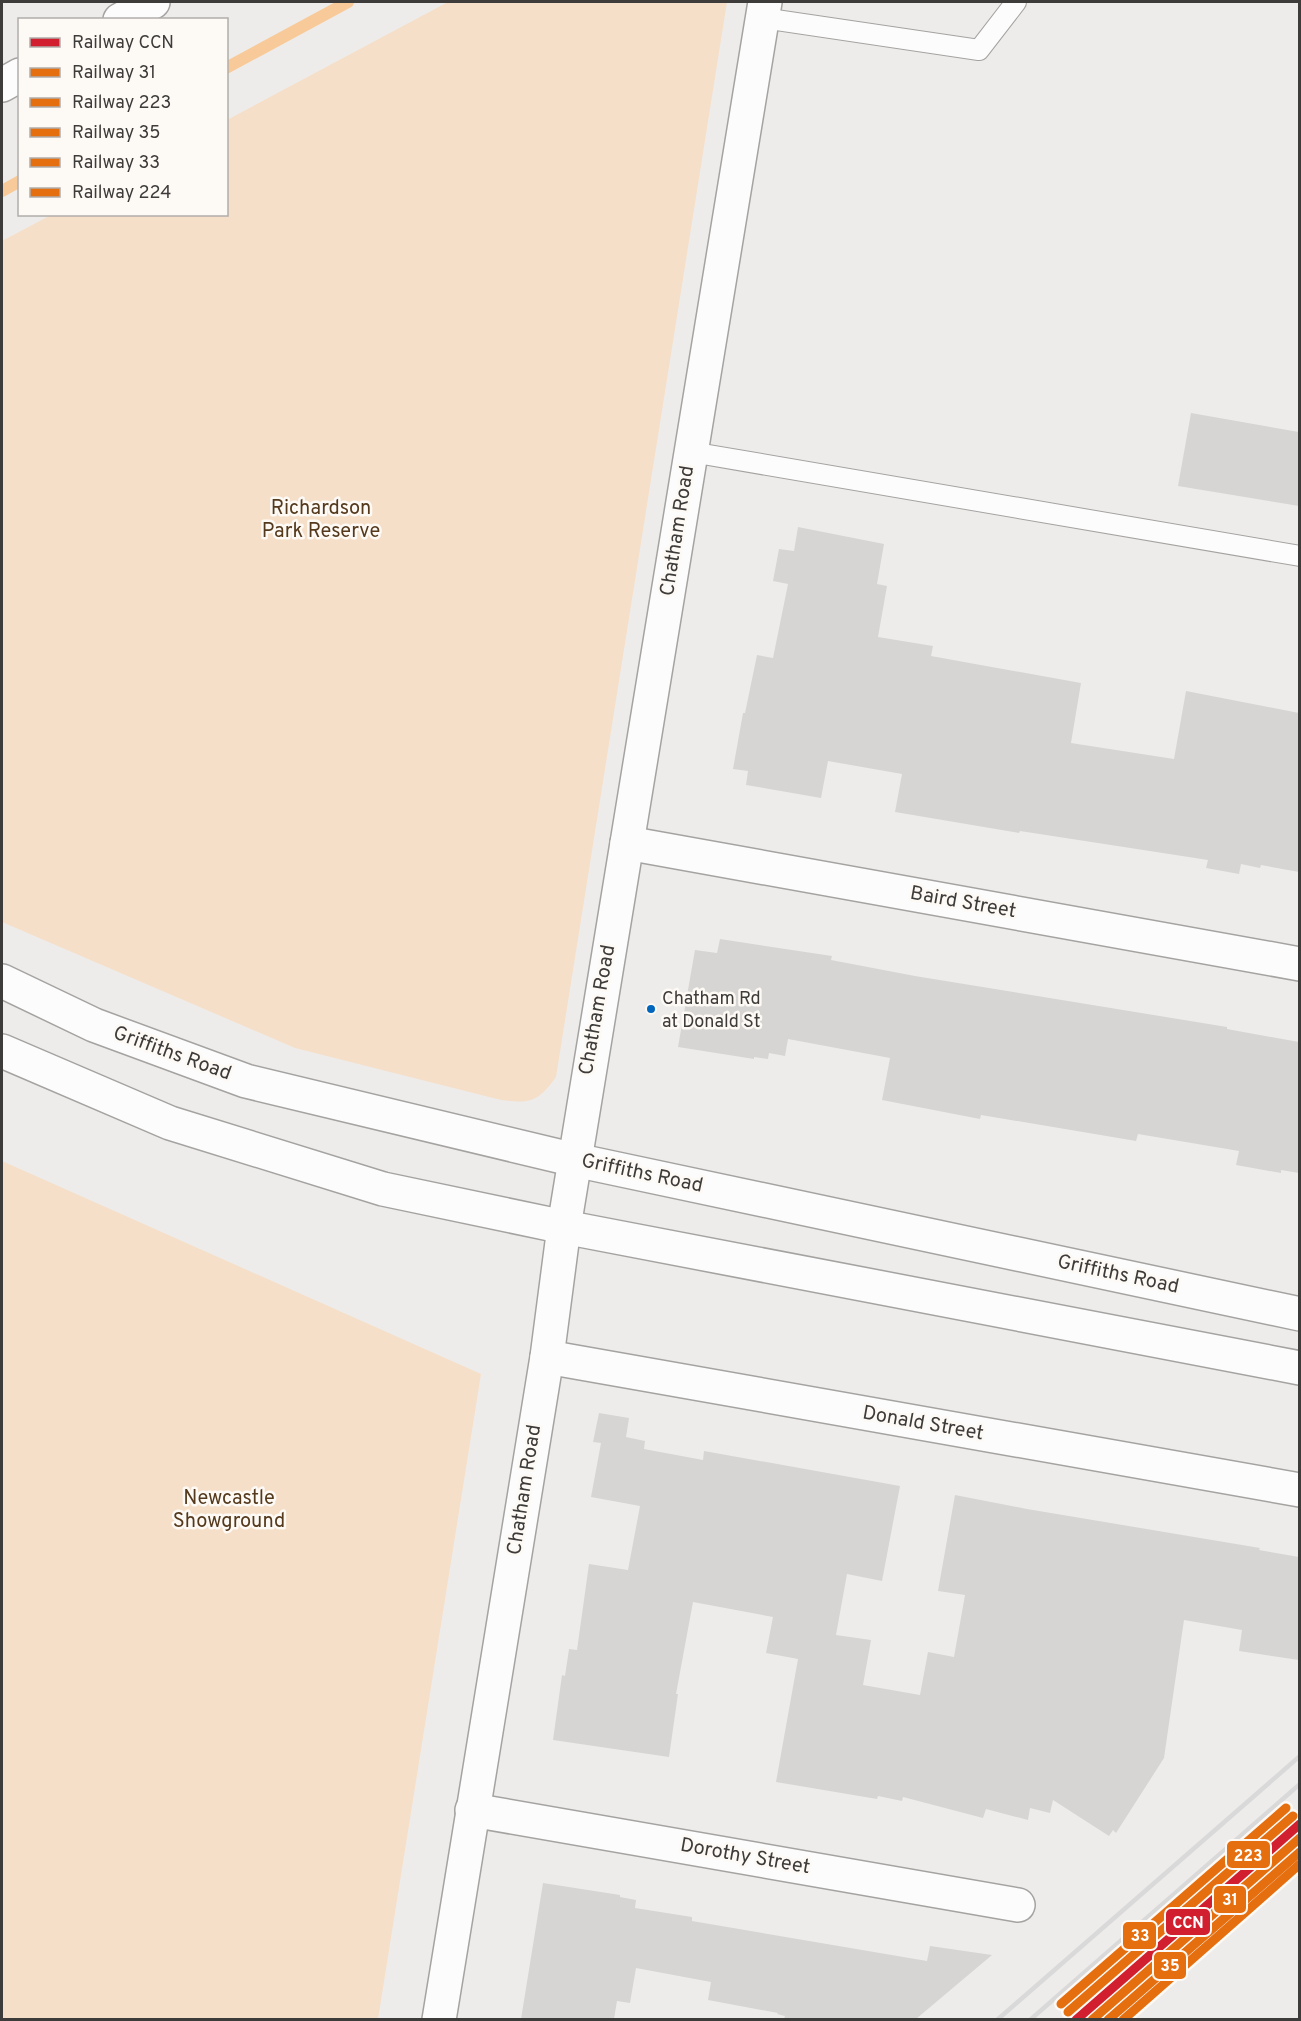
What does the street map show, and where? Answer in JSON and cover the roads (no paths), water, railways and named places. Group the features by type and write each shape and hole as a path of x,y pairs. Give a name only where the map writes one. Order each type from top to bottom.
{"main road":[{"path":"124,18 153,2"},
{"name":"Chatham Road","path":"439,2019 547,1357 564,1227 763,10"},
{"path":"2,85 18,76"},
{"name":"Baird Street","path":"627,843 1299,964"},
{"name":"Griffiths Road","path":"2,981 94,1025 246,1081 575,1160 1299,1314"},
{"path":"2,1051 170,1123 372,1186 564,1227 1299,1368"},
{"name":"Donald Street","path":"547,1357 1299,1491"},
{"name":"Dorothy Street","path":"472,1810 1018,1905"}],"lane":[{"path":"763,10 979,50 1016,2"},
{"path":"691,452 1299,556"}],"waterway":[{"path":"228,67 348,2"},
{"path":"2,191 18,182"}],"railway":[{"path":"997,2020 1300,1756"},
{"path":"1030,2020 1300,1784"}],"rail line":[{"name":"33","path":"1061,2004 1286,1808"},
{"name":"223","path":"1068,2012 1293,1816"},
{"name":"CCN","path":"1076,2020 1300,1824"},
{"name":"31","path":"1092,2020 1300,1838"},
{"name":"35","path":"1108,2020 1300,1852"},
{"name":"224","path":"1123,2020 1300,1864"}],"place":[{"name":"Chatham Rd at Donald St","path":"651,1009"}],"park label":[{"name":"Richardson Park Reserve","path":"321,520"},
{"name":"Newcastle Showground","path":"229,1510"}]}
